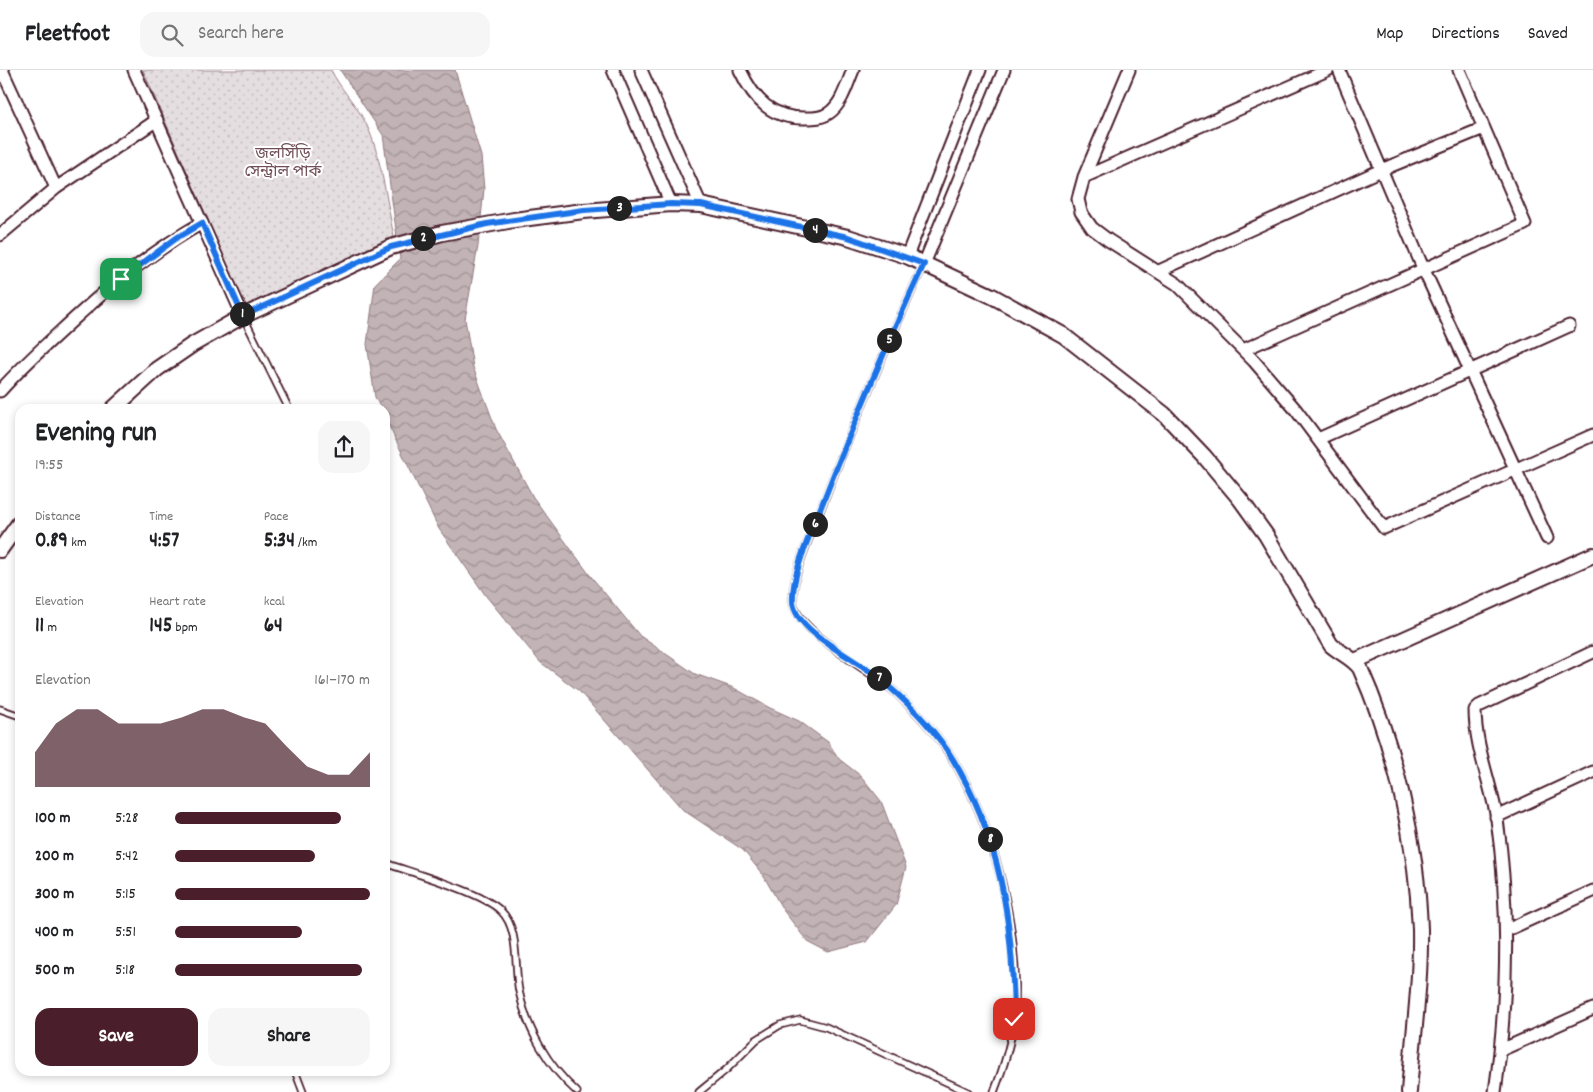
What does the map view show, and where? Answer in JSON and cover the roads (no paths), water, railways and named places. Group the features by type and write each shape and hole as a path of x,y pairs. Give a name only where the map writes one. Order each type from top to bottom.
{"street":[{"path":"2,70 56,188"},
{"path":"134,70 243,316"},
{"path":"613,70 671,204"},
{"path":"641,70 701,205"},
{"path":"740,70 755,96 779,115 792,118 817,118 828,114 837,105 853,70"},
{"path":"907,256 980,70"},
{"path":"924,264 1004,70"},
{"path":"1129,70 1084,177 1078,199 1081,212 1092,228 1177,284 1268,375 1384,528 1593,435"},
{"path":"1084,177 1328,70"},
{"path":"1339,70 1423,268 1547,538"},
{"path":"1243,350 1525,224 1459,70"},
{"path":"0,236 56,188 157,120"},
{"path":"1159,271 1381,170 1484,128"},
{"path":"118,404 139,384 181,351 243,316 391,247 487,224 584,210 671,204 701,205 848,237 907,256 992,296 1063,335 1164,414 1240,499 1266,535 1331,645 1343,655 1355,661 1364,676 1402,796 1414,867 1420,930 1418,987 1408,1092"},
{"path":"0,391 43,345 101,294 178,237 202,223"},
{"path":"1318,439 1471,372 1569,326"},
{"path":"0,550 15,529"},
{"path":"1355,661 1593,556"},
{"path":"1495,1092 1501,1050 1508,930 1496,817 1475,710 1479,706 1593,652"},
{"path":"1496,817 1593,772"},
{"path":"1508,930 1593,891"},
{"path":"1501,1050 1593,1009"}],"lane":[{"path":"924,264 894,329 825,498 802,559 793,603 804,624 874,674 922,719 946,748 968,787 991,841 1006,899 1013,963 1014,1019 1005,1064 994,1092"},
{"path":"243,316 287,404"},
{"path":"0,709 15,714"},
{"path":"390,865 477,896 501,911 510,929 517,956 519,990 529,1024 558,1075 577,1092"},
{"path":"699,1092 727,1069 756,1040 780,1025 800,1020 826,1027 968,1092"},
{"path":"297,1076 303,1092"}],"water":[{"path":"340,70 455,70 481,156 484,189 478,246 465,319 473,367 496,429 533,497 589,574 640,636 695,674 734,688 770,708 799,721 828,742 839,759 861,776 881,801 906,867 896,905 867,942 828,952 807,941 783,910 763,875 743,850 683,810 579,691 540,662 486,596 439,529 390,428 390,404 378,404 375,397 367,344 375,284 400,259 383,135"}],"park label":[{"name":"জলসিঁড়ি সেন্ট্রাল পার্ক","path":"283,163"}]}
